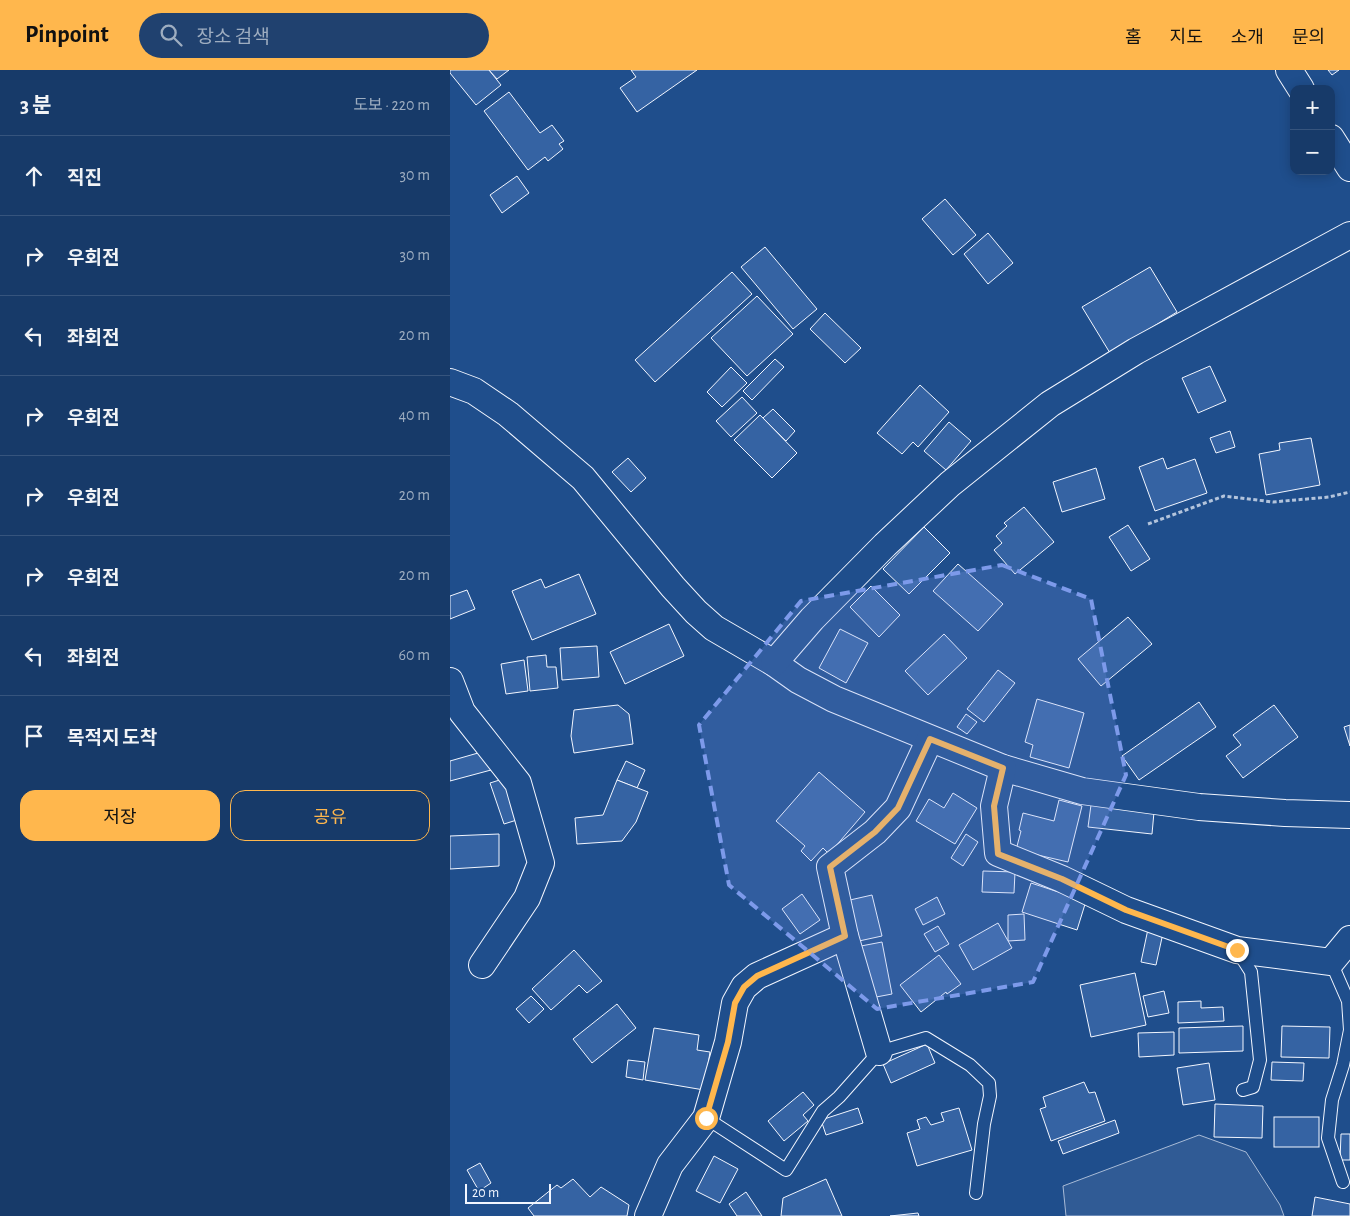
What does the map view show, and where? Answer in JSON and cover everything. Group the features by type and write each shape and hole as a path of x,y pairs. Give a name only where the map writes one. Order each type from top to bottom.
{"street":[{"path":"1289,70 1298,85"},
{"path":"1335,144 1350,168"},
{"path":"774,662 819,612 950,484 1050,404 1136,352 1350,235"},
{"path":"450,382 474,392 508,414 583,478 673,587 714,628 774,662 798,680 834,699 1003,768 1082,791 1199,807 1350,815"},
{"path":"450,681 462,712 518,783 541,863 527,898 482,965"},
{"path":"879,1052 845,936 830,867 875,832 898,808 930,739"},
{"path":"1003,768 994,806 998,854 1062,879 1126,910 1237,950 1330,962 1350,939"},
{"path":"650,1215 670,1165 706,1118 728,1042 735,1003 744,987 757,976 845,936"}],"lane":[{"path":"1237,950 1251,972 1260,1060 1253,1086 1243,1090"},
{"path":"1330,962 1348,1001 1350,1030 1343,1065 1332,1100 1328,1138 1343,1182"},
{"path":"706,1118 786,1170 824,1111 879,1052 926,1038 970,1064 989,1083 990,1096 984,1124 976,1193"}],"path":[{"path":"1148,524 1224,496 1273,502 1350,492"}],"highlighted area":[{"path":"1002,565 1091,599 1126,775 1033,982 877,1009 729,885 699,725 801,601"}],"shaded area":[{"path":"1199,1135 1246,1152 1280,1205 1284,1216 1066,1216 1063,1186"}],"building":[{"path":"450,70 489,70 501,85 476,105 450,73"},
{"path":"489,70 509,70 497,79"},
{"path":"631,70 697,70 637,112 620,88 636,77"},
{"path":"1328,70 1339,70 1332,75"},
{"path":"509,92 540,133 552,125 564,141 559,144 563,149 548,161 545,157 528,170 484,111"},
{"path":"517,176 529,193 502,213 490,195"},
{"path":"945,199 976,235 953,255 922,219"},
{"path":"988,233 1013,263 988,284 964,254"},
{"path":"765,247 817,309 793,329 741,267"},
{"path":"1150,267 1177,312 1110,353 1082,307"},
{"path":"732,272 752,294 655,382 635,360"},
{"path":"757,296 793,334 747,376 711,338"},
{"path":"825,313 861,348 845,363 810,329"},
{"path":"775,359 784,367 752,400 743,391"},
{"path":"1210,366 1226,401 1198,413 1182,378"},
{"path":"731,367 747,383 722,407 707,392"},
{"path":"920,385 949,412 918,447 913,442 902,454 877,433"},
{"path":"742,397 757,413 731,437 716,421"},
{"path":"773,409 795,431 786,441 763,418"},
{"path":"760,415 797,453 772,478 734,440"},
{"path":"949,422 971,441 946,470 924,451"},
{"path":"1230,431 1235,447 1216,453 1210,438"},
{"path":"1311,438 1320,485 1266,495 1259,454 1280,450 1279,443"},
{"path":"628,458 646,478 631,492 612,472"},
{"path":"1163,458 1167,469 1195,459 1207,493 1155,511 1139,467"},
{"path":"1096,468 1105,499 1062,512 1053,482"},
{"path":"1024,507 1054,542 1015,574 994,550 1002,543 996,536 1007,526 1004,523"},
{"path":"1128,525 1150,559 1131,571 1109,537"},
{"path":"924,527 950,553 909,594 883,569"},
{"path":"958,564 1003,604 978,631 933,591"},
{"path":"579,574 596,614 532,640 512,591 541,579 545,588"},
{"path":"871,586 900,615 879,637 850,607"},
{"path":"467,590 475,609 450,619 450,596"},
{"path":"1128,617 1152,644 1101,686 1078,659"},
{"path":"669,624 684,656 625,684 610,652"},
{"path":"840,629 868,643 846,683 819,668"},
{"path":"944,634 967,658 928,695 905,671"},
{"path":"597,646 599,677 562,680 560,648"},
{"path":"546,655 547,667 556,667 558,688 530,691 527,657"},
{"path":"524,660 528,691 506,694 501,664"},
{"path":"998,670 1015,683 984,722 967,709"},
{"path":"1037,699 1084,713 1069,768 1030,757 1033,745 1025,742"},
{"path":"1199,702 1216,727 1139,780 1122,756"},
{"path":"618,705 629,714 633,744 574,753 571,736 574,710"},
{"path":"1274,705 1298,737 1243,778 1226,756 1241,745 1233,735"},
{"path":"966,714 977,722 967,734 957,727"},
{"path":"1350,725 1350,746 1344,727"},
{"path":"485,751 491,770 450,781 450,761"},
{"path":"626,761 645,770 637,788 617,780"},
{"path":"819,772 865,812 829,854 823,848 811,861 801,851 805,846 776,821"},
{"path":"506,778 520,819 504,824 490,783"},
{"path":"617,780 648,792 636,822 622,841 577,844 575,818 603,815"},
{"path":"953,793 977,808 955,844 916,821 929,799 944,808"},
{"path":"1059,800 1082,806 1068,862 1016,850 1023,813 1054,821"},
{"path":"1091,805 1154,812 1152,834 1088,827"},
{"path":"499,834 499,866 450,869 450,836"},
{"path":"966,834 978,842 963,866 951,858"},
{"path":"983,871 1015,872 1014,893 982,892"},
{"path":"1031,883 1086,901 1077,930 1022,912"},
{"path":"802,894 820,920 800,934 782,909"},
{"path":"872,895 882,936 859,941 850,900"},
{"path":"937,897 945,914 923,925 915,909"},
{"path":"1024,914 1025,940 1008,941 1008,915"},
{"path":"998,923 1012,948 973,970 959,945"},
{"path":"938,926 949,944 935,952 924,934"},
{"path":"1148,929 1163,933 1156,965 1141,962"},
{"path":"882,942 892,994 871,998 861,946"},
{"path":"574,950 602,981 587,993 579,985 551,1010 532,989"},
{"path":"939,955 961,984 947,994 946,992 921,1012 900,985"},
{"path":"1135,973 1146,1025 1091,1037 1080,985"},
{"path":"1164,991 1169,1013 1148,1017 1143,996"},
{"path":"531,996 544,1009 529,1023 516,1009"},
{"path":"1201,1001 1201,1008 1223,1007 1224,1021 1178,1023 1178,1002"},
{"path":"617,1004 636,1028 592,1063 573,1039"},
{"path":"1243,1026 1243,1051 1179,1053 1179,1028"},
{"path":"1282,1026 1330,1027 1329,1058 1281,1057"},
{"path":"654,1028 699,1035 697,1050 710,1052 704,1090 645,1080"},
{"path":"1174,1032 1174,1055 1139,1057 1138,1033"},
{"path":"927,1044 935,1063 891,1083 883,1064"},
{"path":"628,1060 645,1062 643,1080 626,1077"},
{"path":"1272,1062 1304,1063 1303,1081 1271,1080"},
{"path":"1209,1063 1215,1100 1183,1105 1177,1068"},
{"path":"1084,1082 1089,1093 1095,1092 1105,1121 1051,1141 1040,1109 1046,1107 1043,1097"},
{"path":"803,1092 814,1105 803,1115 808,1121 784,1141 768,1121"},
{"path":"1215,1104 1263,1106 1262,1138 1214,1137"},
{"path":"858,1108 863,1123 826,1135 821,1120"},
{"path":"959,1108 972,1150 917,1166 907,1133 920,1129 917,1120 926,1117 931,1125 944,1121 941,1113"},
{"path":"1274,1117 1319,1117 1319,1147 1274,1147"},
{"path":"1115,1120 1119,1133 1063,1154 1058,1141"},
{"path":"1341,1134 1350,1134 1350,1160 1340,1160"},
{"path":"714,1156 738,1169 720,1203 696,1191"},
{"path":"480,1163 491,1183 479,1191 467,1170"},
{"path":"573,1179 590,1197 601,1187 629,1205 627,1216 534,1216 528,1208 557,1185 561,1188"},
{"path":"826,1179 842,1216 781,1216 783,1198"},
{"path":"746,1192 762,1216 737,1216 729,1204"},
{"path":"1315,1197 1350,1204 1350,1216 1312,1216"},
{"path":"918,1213 919,1216 890,1216"}],"route":[{"path":"706,1118 728,1042 735,1003 744,987 757,976 845,936 830,867 875,832 898,808 930,739 1003,768 994,806 998,854 1062,879 1126,910 1237,950"}]}
